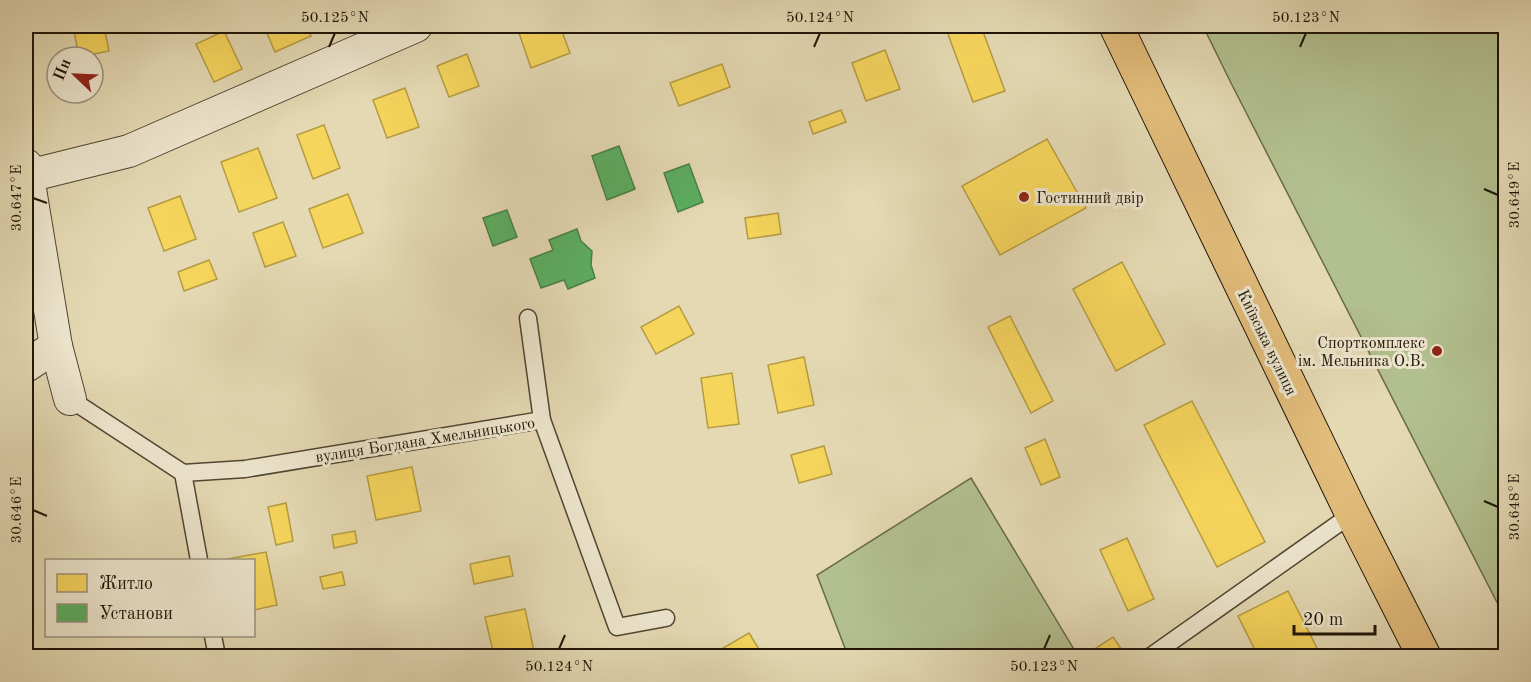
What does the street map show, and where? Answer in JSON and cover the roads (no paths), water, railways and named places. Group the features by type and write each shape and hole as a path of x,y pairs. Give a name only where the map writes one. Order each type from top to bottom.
{"main road":[{"name":"Київська вулиця","path":"1116,26 1352,514 1424,657"}],"street":[{"path":"70,399 56,346 27,170 129,151 416,26"},
{"path":"26,366 56,346"}],"lane":[{"path":"528,318 542,420"},
{"path":"70,399 183,473 199,559"},
{"name":"вулиця Богдана Хмельницького","path":"183,473 245,469 542,420 617,627 666,618"},
{"path":"1151,657 1352,514"},
{"path":"213,637 217,657"}],"place":[{"name":"Гостинний двір","path":"1024,197"},
{"name":"Спорткомплекс ім. Мельника О.В.","path":"1437,351"}]}
